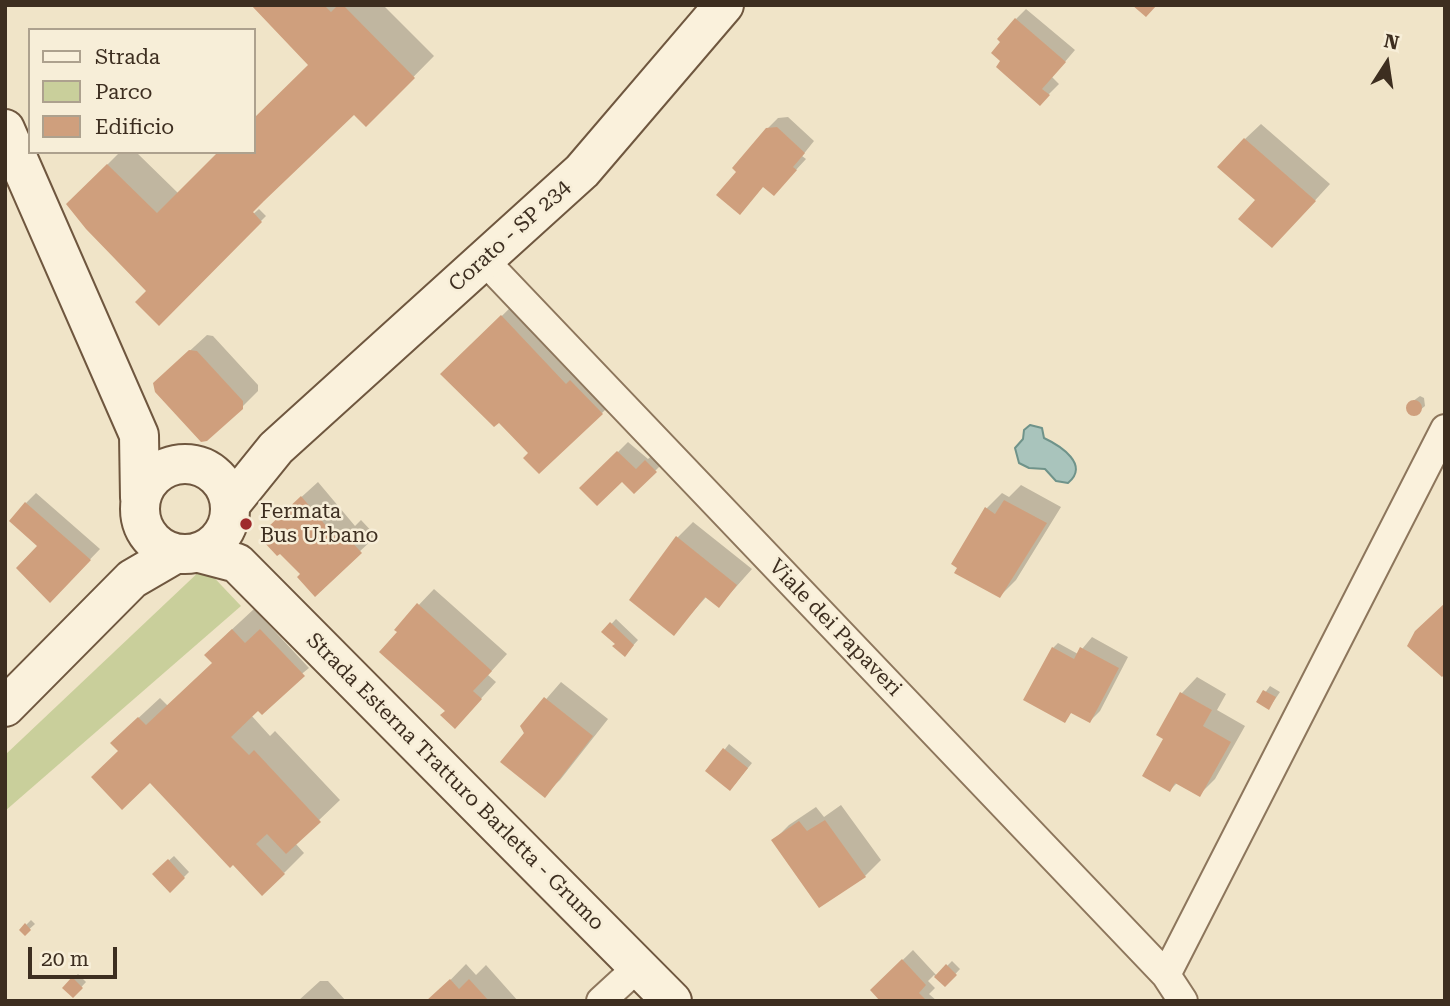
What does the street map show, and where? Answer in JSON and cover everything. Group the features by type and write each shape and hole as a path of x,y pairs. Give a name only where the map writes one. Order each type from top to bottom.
{"main road":[{"name":"Corato - SP 234","path":"5,706 132,579 208,535 276,449 582,172 724,5"},
{"path":"5,129 139,435 141,512 155,544 208,535 222,483 139,435"},
{"name":"Corato - SP 234","path":"132,579 146,485 156,474 169,467 194,466 276,449"},
{"name":"Strada Esterna Tratturo Barletta - Grumo","path":"208,535 672,1001"}],"street":[{"name":"Viale dei Papaveri","path":"483,259 1166,975 1183,1001"},
{"path":"1166,975 1445,429"},
{"path":"601,1001 638,967"}],"green space":[{"path":"204,567 241,606 5,811 5,755"}],"water":[{"path":"1030,425 1042,428 1044,438 1065,451 1075,463 1074,476 1068,483 1056,481 1045,469 1029,468 1019,463 1015,448 1023,439 1024,430"}],"building":[{"path":"251,5 324,5 331,12 338,5 343,5 415,78 366,127 354,115 264,201 253,212 262,222 159,326 135,302 146,291 86,229 66,204 107,164 157,213 216,154 256,154 256,116 308,65"},
{"path":"1132,5 1157,5 1146,17"},
{"path":"1015,18 1066,62 1042,89 1050,95 1040,106 996,67 1000,61 991,53 1000,42 997,39"},
{"path":"777,127 805,153 793,167 797,170 774,196 763,187 740,215 716,195 736,172 732,168 766,128"},
{"path":"1244,138 1316,201 1272,248 1238,219 1255,200 1217,167"},
{"path":"501,315 566,384 570,380 603,414 539,474 523,458 528,453 499,423 494,427 440,374"},
{"path":"189,350 197,351 243,401 243,409 207,441 201,442 155,392 153,383"},
{"path":"1414,400 1420,402 1420,414 1414,416 1408,414 1406,408 1408,402"},
{"path":"617,451 636,469 645,460 657,472 634,494 622,482 597,506 579,488"},
{"path":"301,496 338,540 344,534 362,553 315,597 297,577 300,574 263,541 272,533 267,528"},
{"path":"1004,500 1047,523 1000,598 954,573 957,568 951,564 985,507 995,514"},
{"path":"25,502 91,560 50,603 16,568 37,546 9,521"},
{"path":"676,536 737,585 719,608 705,597 674,636 629,600"},
{"path":"417,603 492,671 473,691 482,699 455,729 440,715 445,711 379,652"},
{"path":"1445,603 1445,674 1442,677 1407,646 1415,631"},
{"path":"610,622 634,645 625,657 601,632"},
{"path":"232,629 245,643 260,629 305,676 262,715 258,711 231,737 249,755 254,750 321,822 286,854 267,834 256,844 285,874 262,896 233,865 230,868 150,783 122,810 91,777 118,751 110,743 138,717 146,725 212,663 204,655"},
{"path":"1052,647 1074,659 1080,647 1119,668 1090,723 1071,713 1065,723 1023,700"},
{"path":"1263,690 1276,697 1269,710 1256,702"},
{"path":"1180,692 1212,710 1203,726 1231,742 1200,797 1175,783 1170,792 1142,776 1163,739 1156,735"},
{"path":"544,697 593,736 545,798 500,762 524,733 520,726"},
{"path":"723,748 748,768 730,791 705,771"},
{"path":"825,820 866,877 819,908 771,840 799,821 807,831"},
{"path":"168,859 185,878 170,893 152,874"},
{"path":"25,923 31,930 25,936 19,930"},
{"path":"902,959 926,985 919,993 927,1001 880,1001 870,990"},
{"path":"946,964 957,975 945,987 934,977"},
{"path":"72,977 83,988 73,998 62,988"},
{"path":"450,979 459,989 469,979 489,1001 426,1001"}],"place":[{"name":"Fermata Bus Urbano","path":"246,524"}]}
